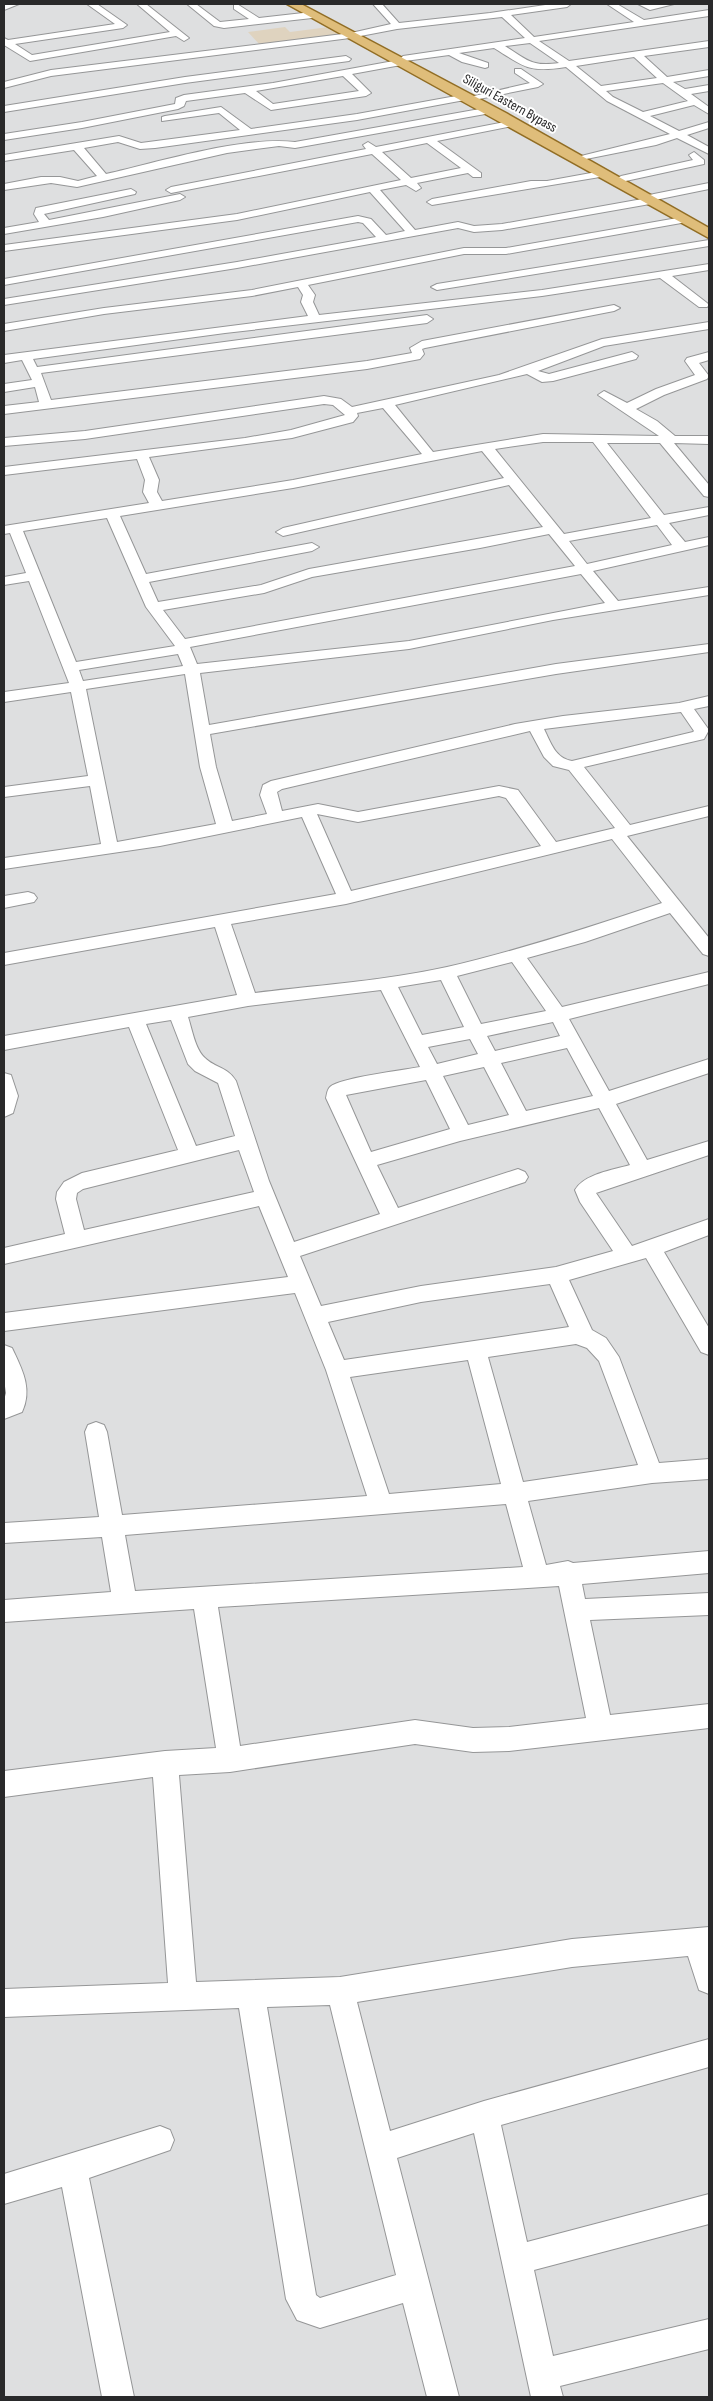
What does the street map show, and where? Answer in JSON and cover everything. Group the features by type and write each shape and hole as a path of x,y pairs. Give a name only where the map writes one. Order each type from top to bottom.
{"main road":[{"name":"Siliguri Eastern Bypass","path":"292,4 402,60 585,158 709,228"},
{"name":"Siliguri Eastern Bypass","path":"301,4 384,52 402,60"},
{"name":"Siliguri Eastern Bypass","path":"472,98 602,174 647,193 683,220 709,234"}],"street":[{"path":"4,7 15,4"},
{"path":"91,4 110,12 131,32"},
{"path":"191,4 219,25 312,15"},
{"path":"377,4 412,35"},
{"path":"4,84 51,73 352,34 400,26 490,16 567,4"},
{"path":"611,4 642,23"},
{"path":"642,4 650,7 670,4"},
{"path":"142,6 162,5"},
{"path":"142,6 179,33 200,54"},
{"path":"237,7 258,22"},
{"path":"480,8 490,16"},
{"path":"518,12 530,22"},
{"path":"6,136 180,105 181,98 248,90 402,60 709,13"},
{"path":"504,14 517,31 567,64 610,99 639,116 709,151"},
{"path":"5,42 123,25"},
{"path":"5,42 30,58 179,33"},
{"path":"519,66 542,68 709,44"},
{"path":"4,158 26,156 119,138 146,146 249,132 472,98 538,84 496,45"},
{"path":"680,48 702,63"},
{"path":"370,55 384,52"},
{"path":"450,52 465,60 485,65"},
{"path":"519,66 554,56 573,53"},
{"path":"637,54 681,93 704,106"},
{"path":"5,109 185,80 354,58"},
{"path":"344,72 374,101 381,113"},
{"path":"598,89 709,73"},
{"path":"185,80 200,95"},
{"path":"681,93 709,88"},
{"path":"248,90 271,107 366,93"},
{"path":"639,116 704,106"},
{"path":"5,109 26,133"},
{"path":"156,110 176,129"},
{"path":"164,118 221,110 249,132"},
{"path":"4,187 41,178 67,180 78,184 250,146 279,143 291,146 357,136 491,110"},
{"path":"393,111 411,126"},
{"path":"4,231 102,214 234,178 375,152 515,123"},
{"path":"585,158 678,136 709,125"},
{"path":"6,136 26,156 32,166 13,168"},
{"path":"357,136 458,225"},
{"path":"430,141 498,190"},
{"path":"77,147 105,179"},
{"path":"210,154 234,178"},
{"path":"621,179 693,160 702,174"},
{"path":"146,169 175,194 201,222"},
{"path":"4,248 237,217 373,188 470,170"},
{"path":"432,202 602,174"},
{"path":"78,184 102,214"},
{"path":"4,302 111,286 458,225 474,229 502,227 647,193 709,186"},
{"path":"373,188 413,234"},
{"path":"46,224 38,214 40,210 131,192"},
{"path":"237,217 270,259 309,295 307,302 315,319"},
{"path":"4,282 358,219 367,221 384,239"},
{"path":"4,327 124,309 212,299 296,285 464,251 506,251 683,220"},
{"path":"431,281 550,270 709,243"},
{"path":"32,371 133,360 461,314 414,262"},
{"path":"100,266 124,309"},
{"path":"4,359 125,341 587,286 660,273 708,268"},
{"path":"660,273 703,305"},
{"path":"4,410 367,366 416,356 418,354 416,348 422,345 617,311 587,286"},
{"path":"350,411 528,370 602,343 709,326"},
{"path":"125,341 133,360"},
{"path":"27,356 32,371 40,383 46,405"},
{"path":"528,370 542,378 549,378 632,356"},
{"path":"628,408 660,392 702,376 691,361 709,356"},
{"path":"4,388 40,383"},
{"path":"604,395 654,424 709,493"},
{"path":"4,442 85,435 324,400 336,402 350,411 352,416 343,422 292,434 142,456 4,471"},
{"path":"387,404 430,456"},
{"path":"110,848 78,686 34,576 9,529 293,484 430,456 544,438 709,440"},
{"path":"597,438 681,548"},
{"path":"486,447 615,607"},
{"path":"142,456 152,480 149,488 150,492 158,506"},
{"path":"283,532 514,480"},
{"path":"153,607 264,589 309,573 480,544 659,521 709,511"},
{"path":"112,513 153,607 182,646 192,669 208,767 226,829"},
{"path":"70,667 413,604 585,570 709,541"},
{"path":"141,579 312,547"},
{"path":"4,581 34,576"},
{"path":"4,697 192,669 409,645 553,616 709,591"},
{"path":"201,731 556,669 709,648"},
{"path":"277,818 268,795 268,789 277,785 535,726 685,707 709,701"},
{"path":"535,726 552,759 562,765 576,766 580,762 698,736 702,731 685,707"},
{"path":"576,766 577,771 674,905 702,930 709,950"},
{"path":"4,792 96,780"},
{"path":"4,859 110,848 226,829 326,808 344,817 358,817 506,791 512,794 552,849"},
{"path":"4,959 346,898 622,833 709,810"},
{"path":"306,811 346,898"},
{"path":"4,902 28,898"},
{"path":"4,1043 248,1000 387,983 446,973 517,956 578,938 674,905"},
{"path":"221,920 248,1000"},
{"path":"517,956 558,1015 642,1169"},
{"path":"446,973 521,1120"},
{"path":"416,1044 558,1015 709,978"},
{"path":"387,983 460,1129 460,1134"},
{"path":"177,1012 194,1059 205,1068 223,1075 227,1081 265,1197 337,1370 381,1505"},
{"path":"134,1019 190,1155"},
{"path":"392,1218 336,1098 336,1092 342,1088 430,1072 572,1040"},
{"path":"366,1161 460,1134 605,1100 709,1066"},
{"path":"4,1080 8,1096 4,1110"},
{"path":"76,1240 66,1199 66,1193 70,1186 82,1181 246,1141"},
{"path":"628,1256 587,1197 585,1190 594,1184 709,1148"},
{"path":"288,1252 518,1177"},
{"path":"4,1256 265,1197"},
{"path":"315,1316 421,1294 556,1276 628,1256 709,1227"},
{"path":"651,1248 709,1346"},
{"path":"556,1276 584,1336"},
{"path":"4,1322 302,1284"},
{"path":"337,1370 576,1335 589,1336 599,1343 608,1357 652,1473"},
{"path":"476,1351 537,1577"},
{"path":"4,1354 18,1390 18,1397 14,1405 4,1410"},
{"path":"96,1432 113,1526 124,1603"},
{"path":"4,1533 113,1526 515,1493 652,1473 709,1469"},
{"path":"4,1612 204,1597 537,1577 568,1572 709,1562"},
{"path":"568,1572 600,1728"},
{"path":"204,1597 230,1760"},
{"path":"576,1610 709,1604"},
{"path":"4,1784 165,1763 230,1760 414,1732 482,1740 509,1739 709,1716"},
{"path":"165,1763 183,1996"},
{"path":"4,2003 340,1991 572,1952 703,1941 709,1980"},
{"path":"340,1991 443,2397"},
{"path":"251,1995 299,2289 305,2308 312,2312 320,2313 413,2284"},
{"path":"380,2149 484,2115 709,2053"},
{"path":"484,2115 544,2386 709,2334"},
{"path":"4,2189 73,2169 160,2140"},
{"path":"73,2169 118,2397"},
{"path":"515,2260 709,2209"}],"shaded area":[{"path":"285,27 290,32 329,27 342,35 260,45 248,32"}]}
